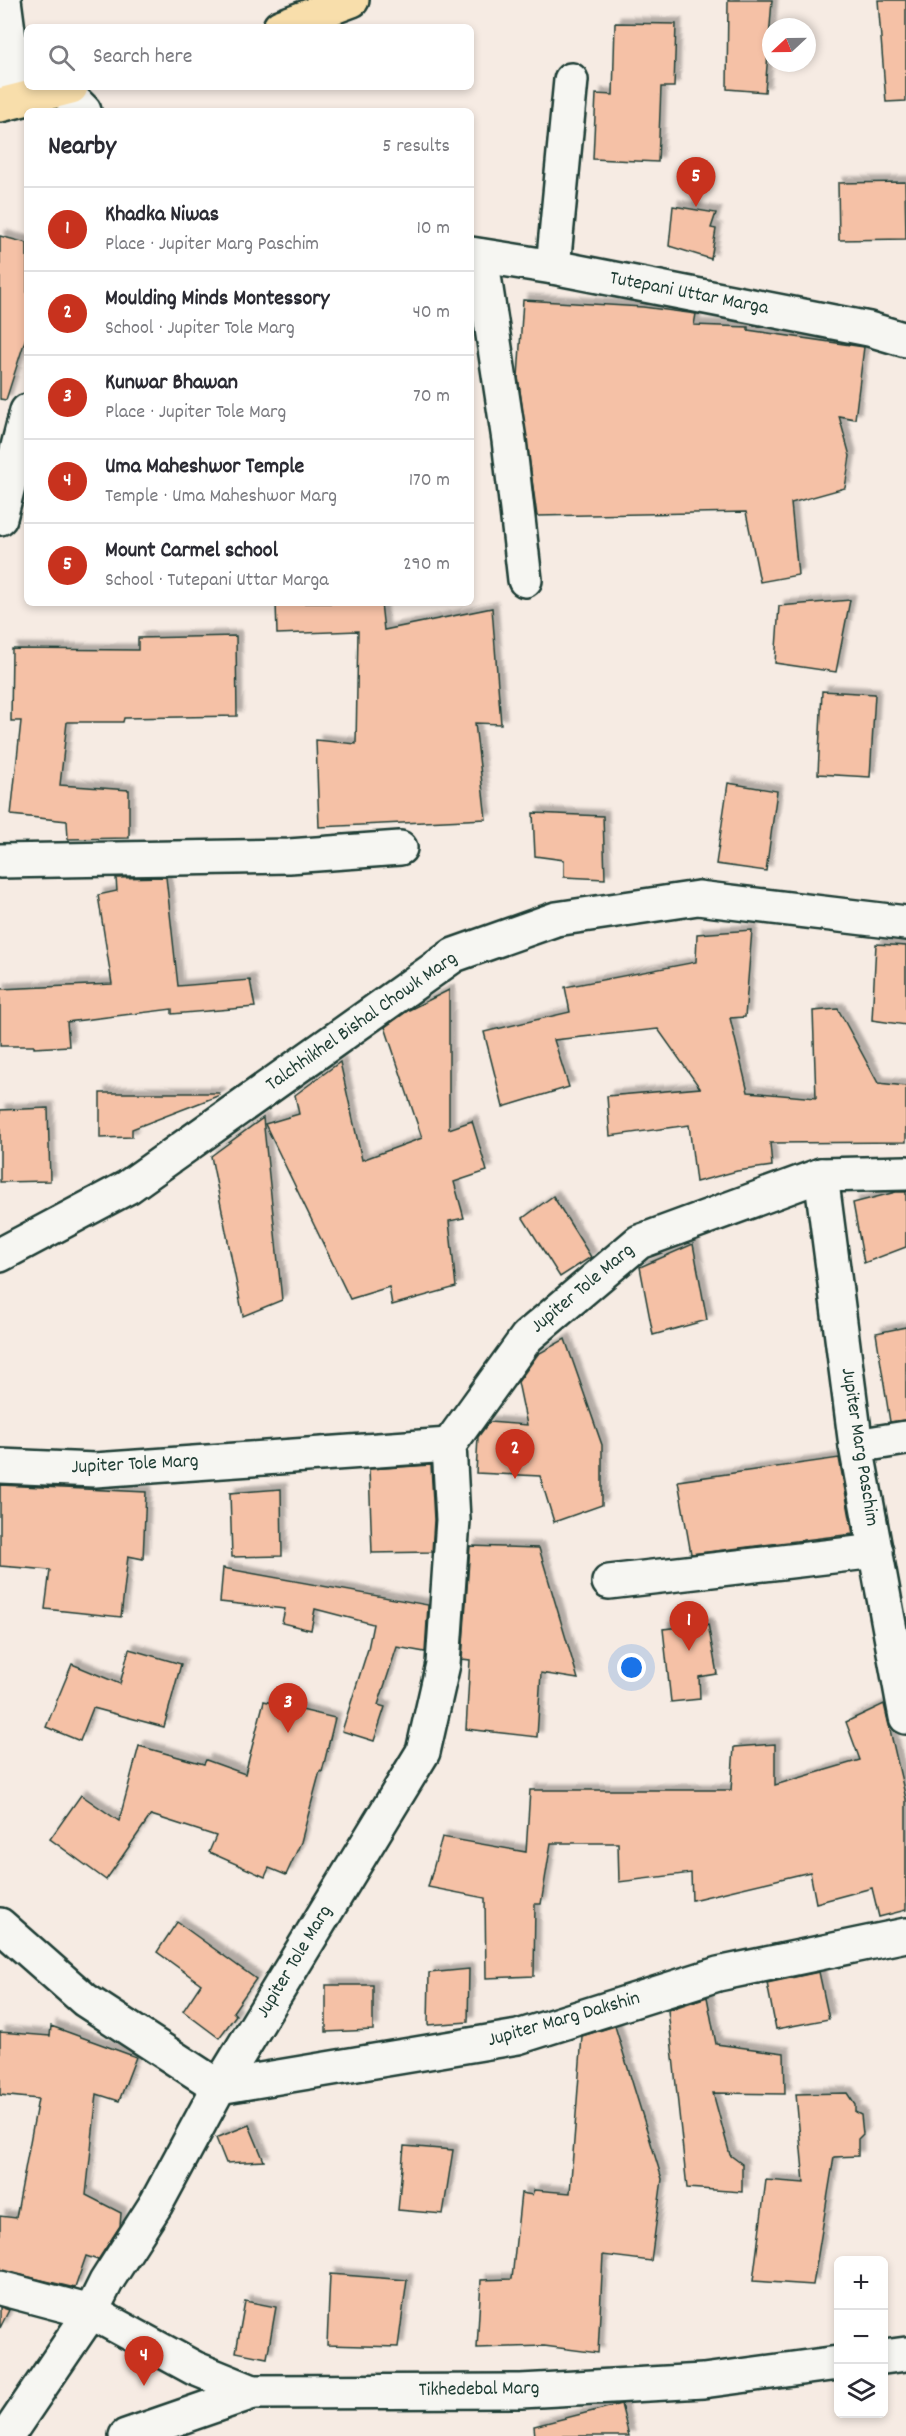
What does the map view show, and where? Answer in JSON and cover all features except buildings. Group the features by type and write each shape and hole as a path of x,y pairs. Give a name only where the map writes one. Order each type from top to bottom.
{"main road":[{"path":"288,24 352,0"},
{"path":"8,103 72,96"}],"street":[{"path":"4,0 8,103"},
{"path":"553,267 571,80"},
{"path":"476,255 509,440 525,580"},
{"name":"Tutepani Uttar Marga","path":"476,255 553,267 869,329 906,340"},
{"path":"0,518 24,423"},
{"path":"0,861 289,855 400,848"},
{"name":"Talchhikhel Bishal Chowk Marg","path":"0,1255 128,1187 454,955 556,919 698,897 906,923"},
{"name":"Jupiter Tole Marg","path":"7,2436 91,2312 106,2282 156,2204 219,2087 423,1752 443,1664 453,1520 449,1445 526,1337 639,1242 821,1175 906,1173"},
{"name":"Jupiter Marg Paschim","path":"821,1175 856,1446 906,1717"},
{"path":"856,1446 906,1438"},
{"name":"Jupiter Tole Marg","path":"0,1466 95,1470 449,1445"},
{"path":"609,1582 876,1551"},
{"path":"0,1925 85,2000 219,2087"},
{"name":"Jupiter Marg Dakshin","path":"219,2087 518,2037 718,1974 906,1935"},
{"path":"0,2289 91,2312 194,2368 253,2392"},
{"path":"888,2356 906,2354"},
{"name":"Tikhedebal Marg","path":"126,2436 253,2392 521,2391 704,2381 834,2364"}],"place":[{"name":"Mount Carmel school","path":"696,207"},
{"name":"Moulding Minds Montessory","path":"515,1479"},
{"name":"Khadka Niwas","path":"689,1651"},
{"name":"Kunwar Bhawan","path":"288,1733"},
{"name":"Uma Maheshwor Temple","path":"144,2386"}]}
